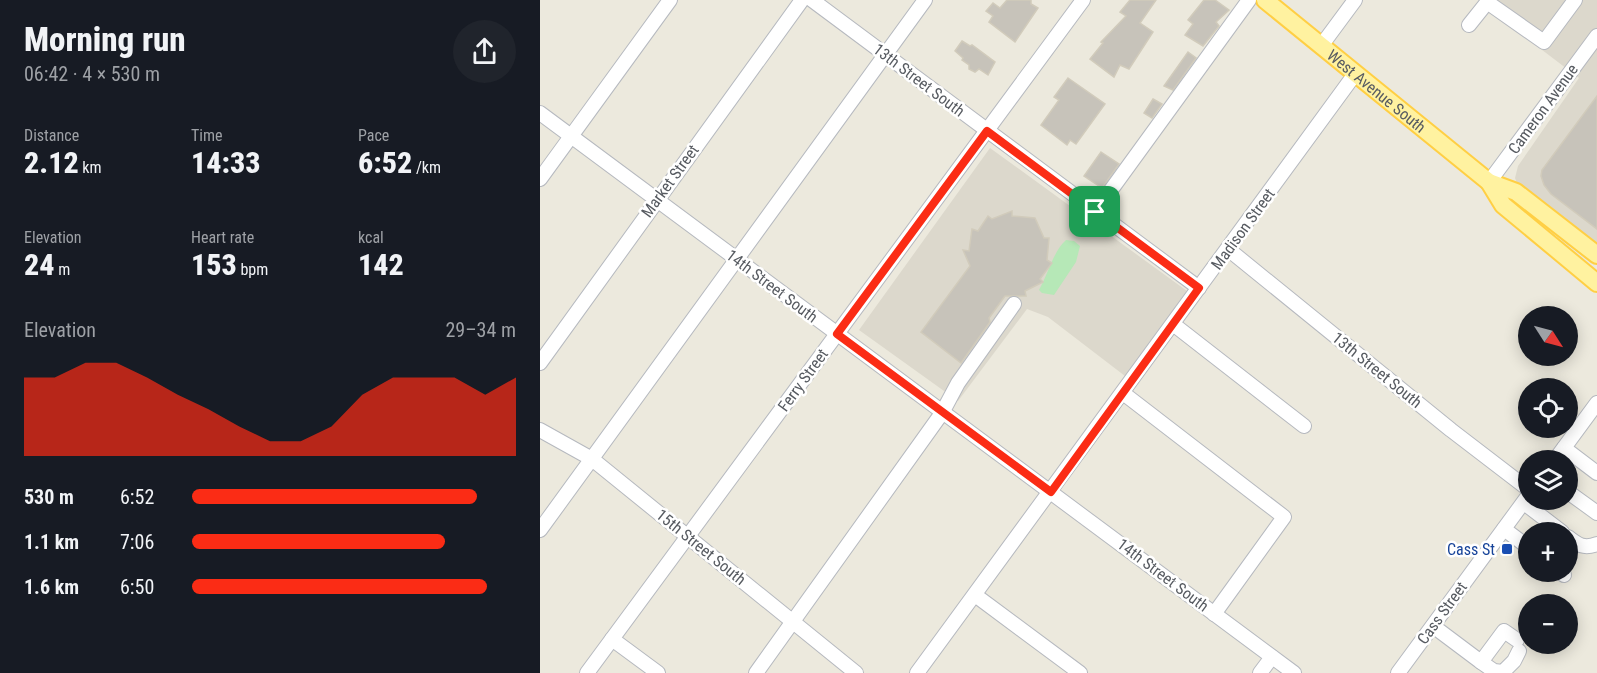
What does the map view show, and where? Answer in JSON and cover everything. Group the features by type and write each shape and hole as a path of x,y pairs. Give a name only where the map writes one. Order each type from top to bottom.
{"main road":[{"name":"West Avenue South","path":"1265,0 1489,182 1516,192 1597,255"},
{"name":"West Avenue South","path":"1489,182 1503,206 1597,283"}],"street":[{"path":"540,179 670,0"},
{"name":"Market Street","path":"540,363 802,0"},
{"name":"13th Street South","path":"812,0 1199,288"},
{"path":"540,530 925,0"},
{"name":"Ferry Street","path":"587,673 1083,0"},
{"path":"1095,212 1249,0"},
{"path":"1321,46 1354,0"},
{"path":"1469,26 1488,1 1544,42 1575,0"},
{"name":"Cameron Avenue","path":"1489,182 1597,36"},
{"name":"Madison Street","path":"917,673 1355,74"},
{"name":"14th Street South","path":"540,113 1293,673"},
{"name":"13th Street South","path":"1228,249 1451,430 1518,481"},
{"path":"756,673 942,413 958,382 1014,304"},
{"path":"1173,324 1304,426"},
{"path":"1123,393 1284,517 1214,614"},
{"path":"1597,403 1564,448 1597,473"},
{"name":"15th Street South","path":"540,430 592,459 856,673"},
{"path":"1578,499 1597,513"},
{"name":"Cass Street","path":"1398,673 1518,510"},
{"path":"1537,510 1551,522"},
{"path":"1504,529 1518,540"},
{"path":"1578,544 1588,547 1597,544"},
{"path":"975,595 1080,673"},
{"path":"1433,626 1481,662 1494,671 1503,672 1514,661 1518,645 1504,631 1481,662"},
{"path":"612,639 658,673"},
{"path":"1260,673 1272,657"}],"shaded area":[{"path":"1495,0 1597,0 1597,246 1517,183 1515,178 1518,166 1579,78 1488,9"},
{"path":"990,148 1187,291 1125,376 1048,317 1027,309 958,401 859,330"}],"green space":[{"path":"1066,240 1074,241 1080,246 1076,262 1054,295 1042,293 1039,290 1055,256"}],"building":[{"path":"1007,0 1031,0 1031,4 1038,8 1015,42 989,22 993,16 986,11 993,3 1000,8"},
{"path":"1130,0 1156,0 1140,23 1153,32 1129,69 1120,65 1114,77 1090,59 1103,43 1101,42 1126,16 1120,12"},
{"path":"1204,0 1215,0 1229,10 1216,22 1219,26 1203,46 1185,35 1193,24 1188,20"},
{"path":"962,41 972,45 995,62 988,75 979,69 975,72 969,69 969,65 955,51"},
{"path":"1188,52 1196,58 1173,90 1164,86"},
{"path":"1068,78 1105,104 1076,144 1070,140 1067,145 1041,125 1059,100 1054,97"},
{"path":"1597,96 1597,229 1551,194 1541,176 1542,170"},
{"path":"1153,99 1162,104 1152,118 1144,113"},
{"path":"1101,152 1119,164 1102,188 1084,176"},
{"path":"1012,211 1012,216 1035,218 1044,238 1049,238 1047,260 1052,263 1040,279 1043,282 1025,291 1026,296 1005,296 961,363 921,332 970,266 963,250 969,251 972,229 978,231 988,216 992,219"}],"place":[{"name":"Cass St","path":"1507,549"}],"route":[{"path":"987,131 1095,212 1199,288 1051,492 837,334 987,131"}]}
